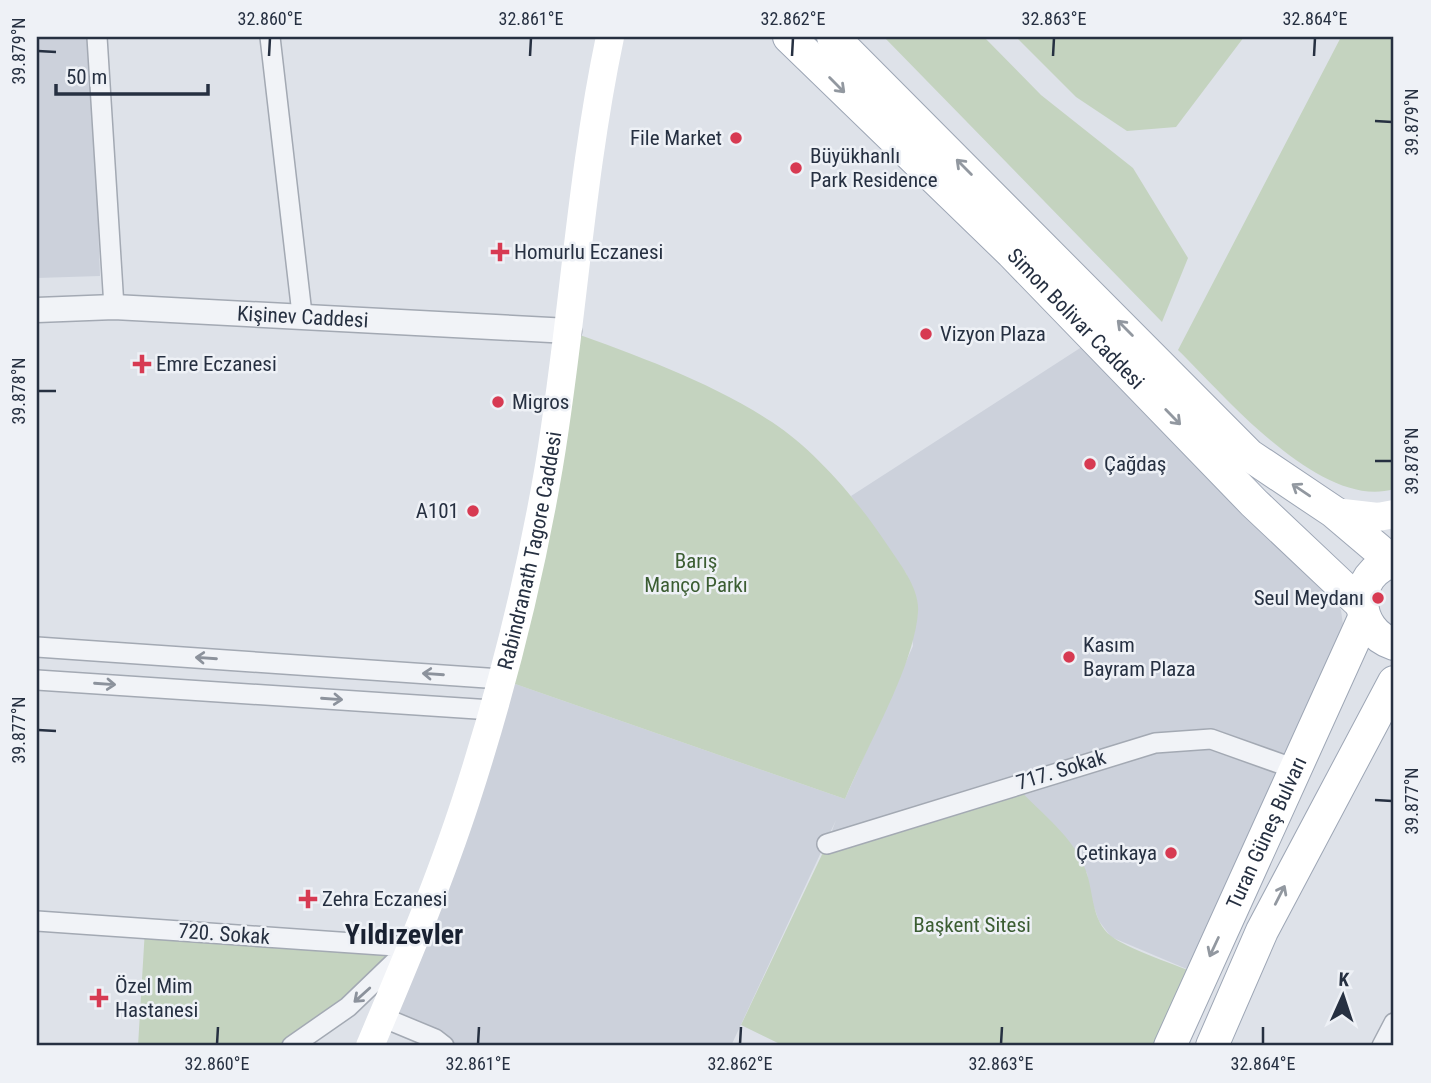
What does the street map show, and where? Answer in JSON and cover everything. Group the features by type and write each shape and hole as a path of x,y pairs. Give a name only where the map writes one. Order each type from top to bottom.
{"main road":[{"name":"Rabindranath Tagore Caddesi","path":"370,1046 466,801 501,679 549,468 569,331 596,97 610,37"},
{"name":"Simon Bolivar Caddesi","path":"789,37 1012,253 1254,503 1363,611 1372,631 1394,644"},
{"name":"Simon Bolivar Caddesi","path":"833,37 1249,455 1334,512 1394,561"},
{"path":"1334,512 1378,517 1394,514"},
{"name":"Turan Güneş Bulvarı","path":"1170,1046 1336,685 1363,611 1368,580 1376,570 1394,561"},
{"path":"1336,685 1355,681 1370,688 1378,698 1383,715"},
{"name":"Turan Güneş Bulvarı","path":"1212,1046 1262,931 1383,715 1394,682"}],"street":[{"path":"97,37 114,307"},
{"path":"270,37 302,314"},
{"name":"Kişinev Caddesi","path":"37,310 114,307 302,314 569,331"},
{"path":"37,647 501,679"},
{"path":"37,680 492,710"},
{"name":"717. Sokak","path":"827,844 1155,743 1211,739 1298,770"},
{"name":"720. Sokak","path":"37,921 410,947"},
{"path":"292,1046 348,1007 410,947"},
{"path":"382,1017 435,1039 444,1046"},
{"path":"1382,1046 1394,1023"}],"shaded area":[{"path":"37,37 91,37 100,276 37,278"},
{"path":"1108,330 1318,563 1341,610 1344,632 1201,975 1111,937 1099,921 1091,899 1087,873 1014,784 827,844 836,820 731,1046 462,1046 435,1039 382,1017 501,679 845,799 913,646 907,575 851,496"}],"green space":[{"path":"884,37 984,37 1041,95 1133,168 1188,258 1162,322"},
{"path":"1016,37 1244,37 1176,127 1127,131 1076,97"},
{"path":"1341,37 1394,37 1394,489 1366,491 1336,483 1306,467 1248,420 1178,350"},
{"name":"Barış Manço Parkı","path":"569,331 699,382 772,422 805,447 850,495 908,577 918,603 915,634 899,681 845,799 501,679"},
{"name":"Başkent Sitesi","path":"1014,784 1065,835 1080,858 1086,871 1096,914 1105,930 1128,946 1201,975 1170,1046 784,1046 741,1025 827,844"},
{"path":"145,929 410,947 292,1046 138,1046"}],"place":[{"name":"File Market","path":"736,138"},
{"name":"Büyükhanlı Park Residence","path":"796,168"},
{"name":"Homurlu Eczanesi","path":"500,252"},
{"name":"Vizyon Plaza","path":"926,334"},
{"name":"Emre Eczanesi","path":"142,364"},
{"name":"Migros","path":"498,402"},
{"name":"Çağdaş","path":"1090,464"},
{"name":"A101","path":"473,511"},
{"name":"Seul Meydanı","path":"1378,598"},
{"name":"Kasım Bayram Plaza","path":"1069,657"},
{"name":"Çetinkaya","path":"1171,853"},
{"name":"Zehra Eczanesi","path":"308,899"},
{"name":"Özel Mim Hastanesi","path":"99,998"}],"district":[{"name":"Yıldızevler","path":"404,934"}]}
